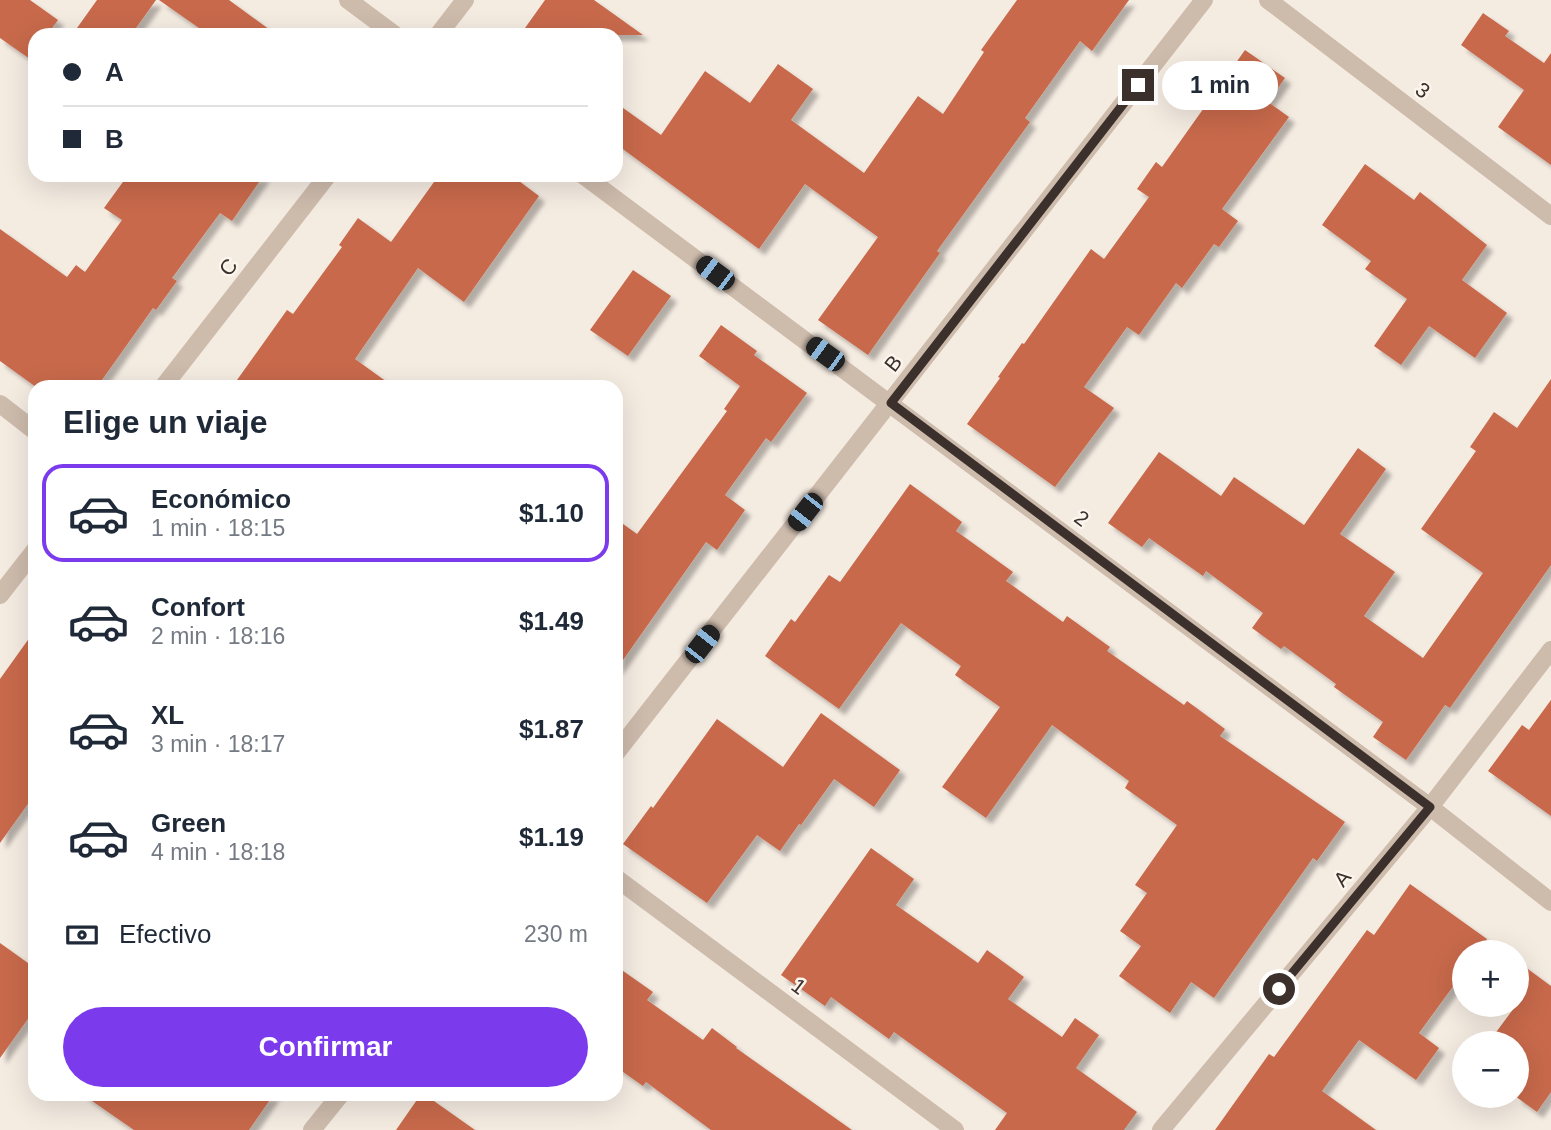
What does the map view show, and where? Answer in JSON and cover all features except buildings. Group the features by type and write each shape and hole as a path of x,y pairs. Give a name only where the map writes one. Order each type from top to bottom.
{"street":[{"path":"348,0 385,28"},
{"path":"443,28 465,0"},
{"name":"B","path":"623,744 1204,0"},
{"name":"3","path":"1268,0 1551,216"},
{"name":"C","path":"168,380 323,182"},
{"name":"2","path":"592,182 1430,807 1551,902"},
{"path":"0,404 28,426"},
{"path":"0,594 28,559"},
{"name":"A","path":"1161,1130 1430,807 1551,650"},
{"name":"1","path":"623,883 955,1130"},
{"path":"312,1130 335,1101"}],"route":[{"path":"1138,85 891,403 1430,807 1279,989"}]}
